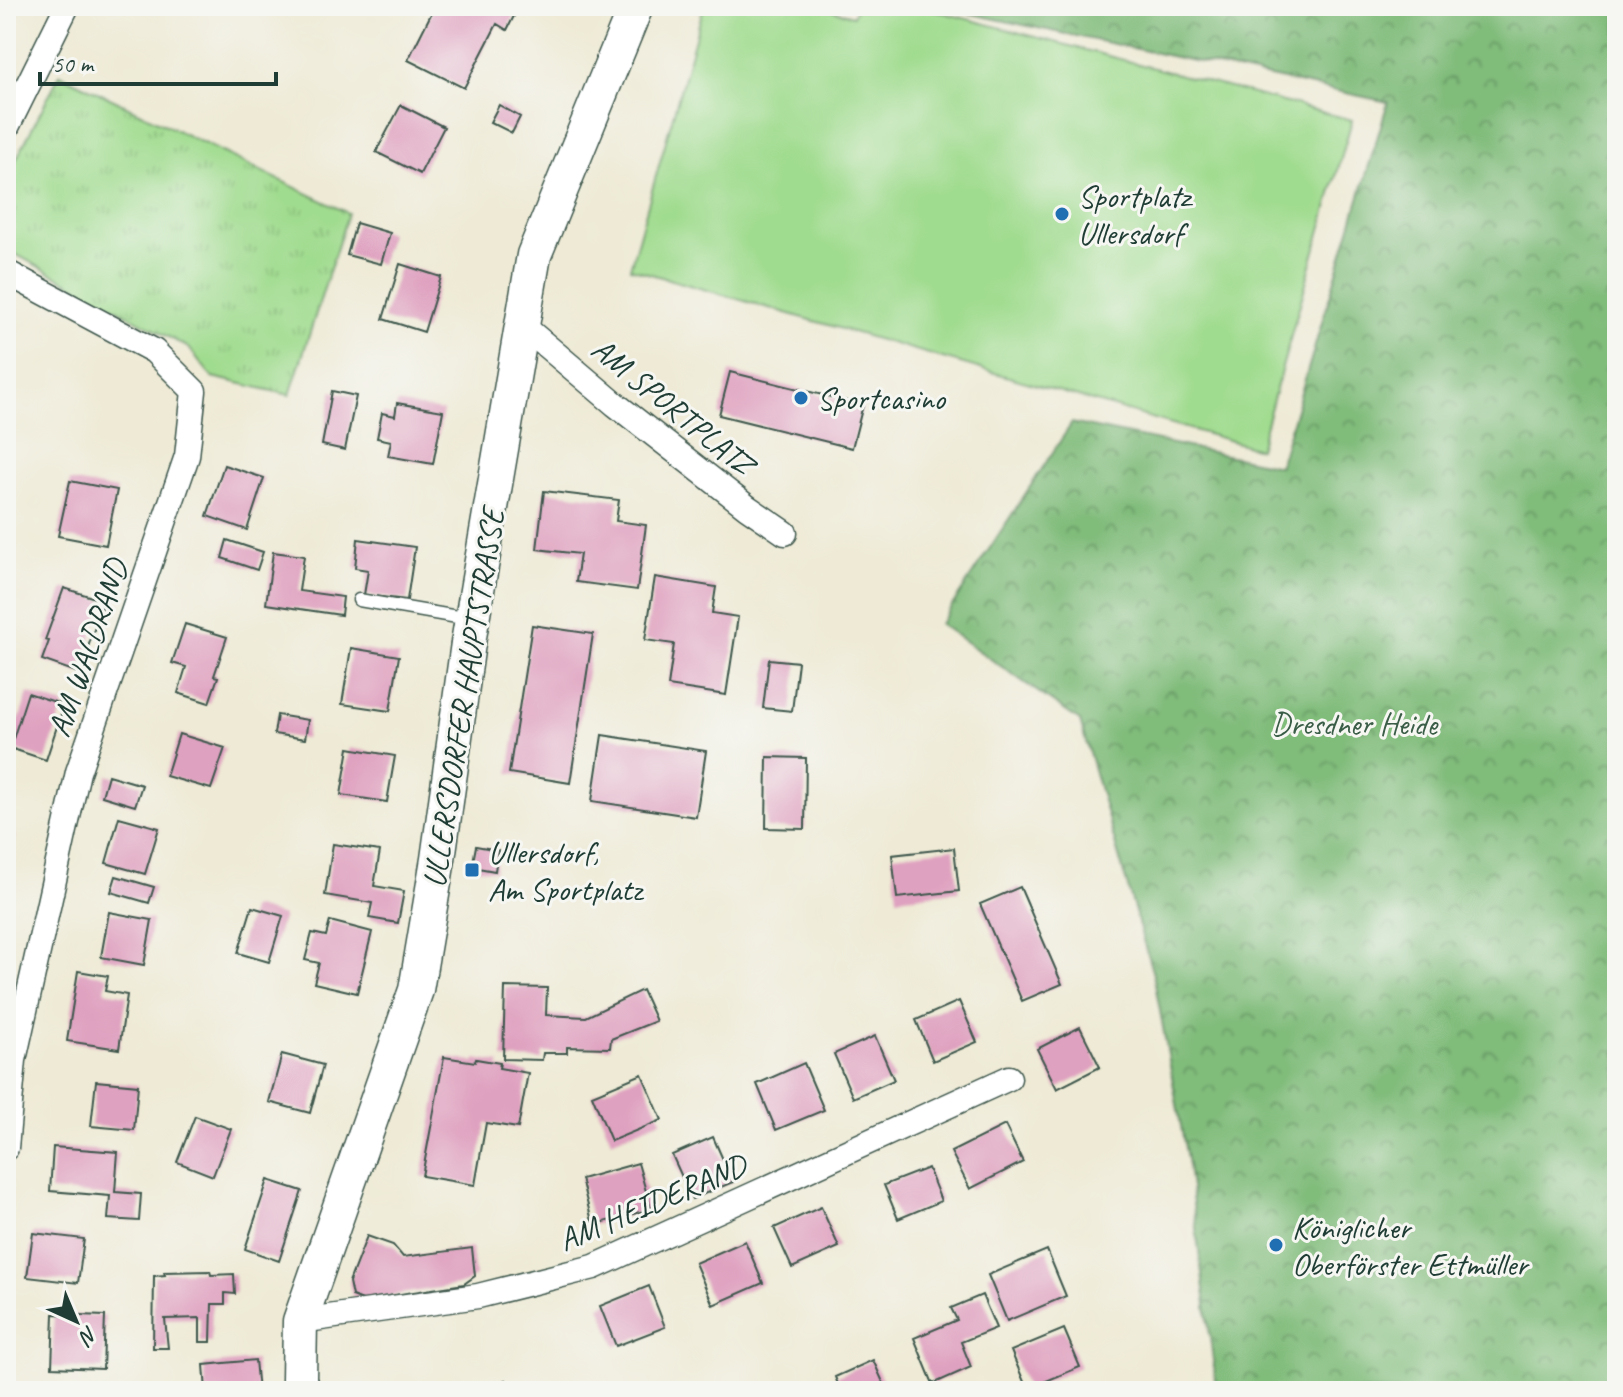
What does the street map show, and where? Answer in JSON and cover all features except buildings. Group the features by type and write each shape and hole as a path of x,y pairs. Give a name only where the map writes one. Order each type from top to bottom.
{"main road":[{"name":"ULLERSDORFER HAUPTSTRASSE","path":"302,1391 299,1379 300,1321 416,990 472,620 534,255 636,6"}],"street":[{"path":"6,129 67,6"},
{"name":"AM WALDRAND","path":"6,272 154,351 194,391 187,456 78,772 14,1060 6,1148"},
{"name":"AM SPORTPLATZ","path":"523,326 615,404 785,533"},
{"name":"AM HEIDERAND","path":"300,1321 478,1296 594,1267 1009,1078"}],"lane":[{"path":"359,600 472,620"}],"green space":[{"name":"Sportplatz Ullersdorf","path":"704,6 818,6 853,16 857,6 918,6 1352,120 1259,449 630,268"},
{"name":"Dresdner Heide","path":"934,6 1617,6 1617,1391 1217,1391 1188,1165 1154,978 1080,721 940,624 1072,423 1279,466 1388,102"},
{"path":"60,74 348,213 290,395 212,377 189,348 6,249 6,179"}],"place":[{"name":"Sportplatz Ullersdorf","path":"1062,214"},
{"name":"Sportcasino","path":"801,398"},
{"name":"Ullersdorf, Am Sportplatz","path":"472,870"},
{"name":"Königlicher Oberförster Ettmüller","path":"1276,1245"}]}
